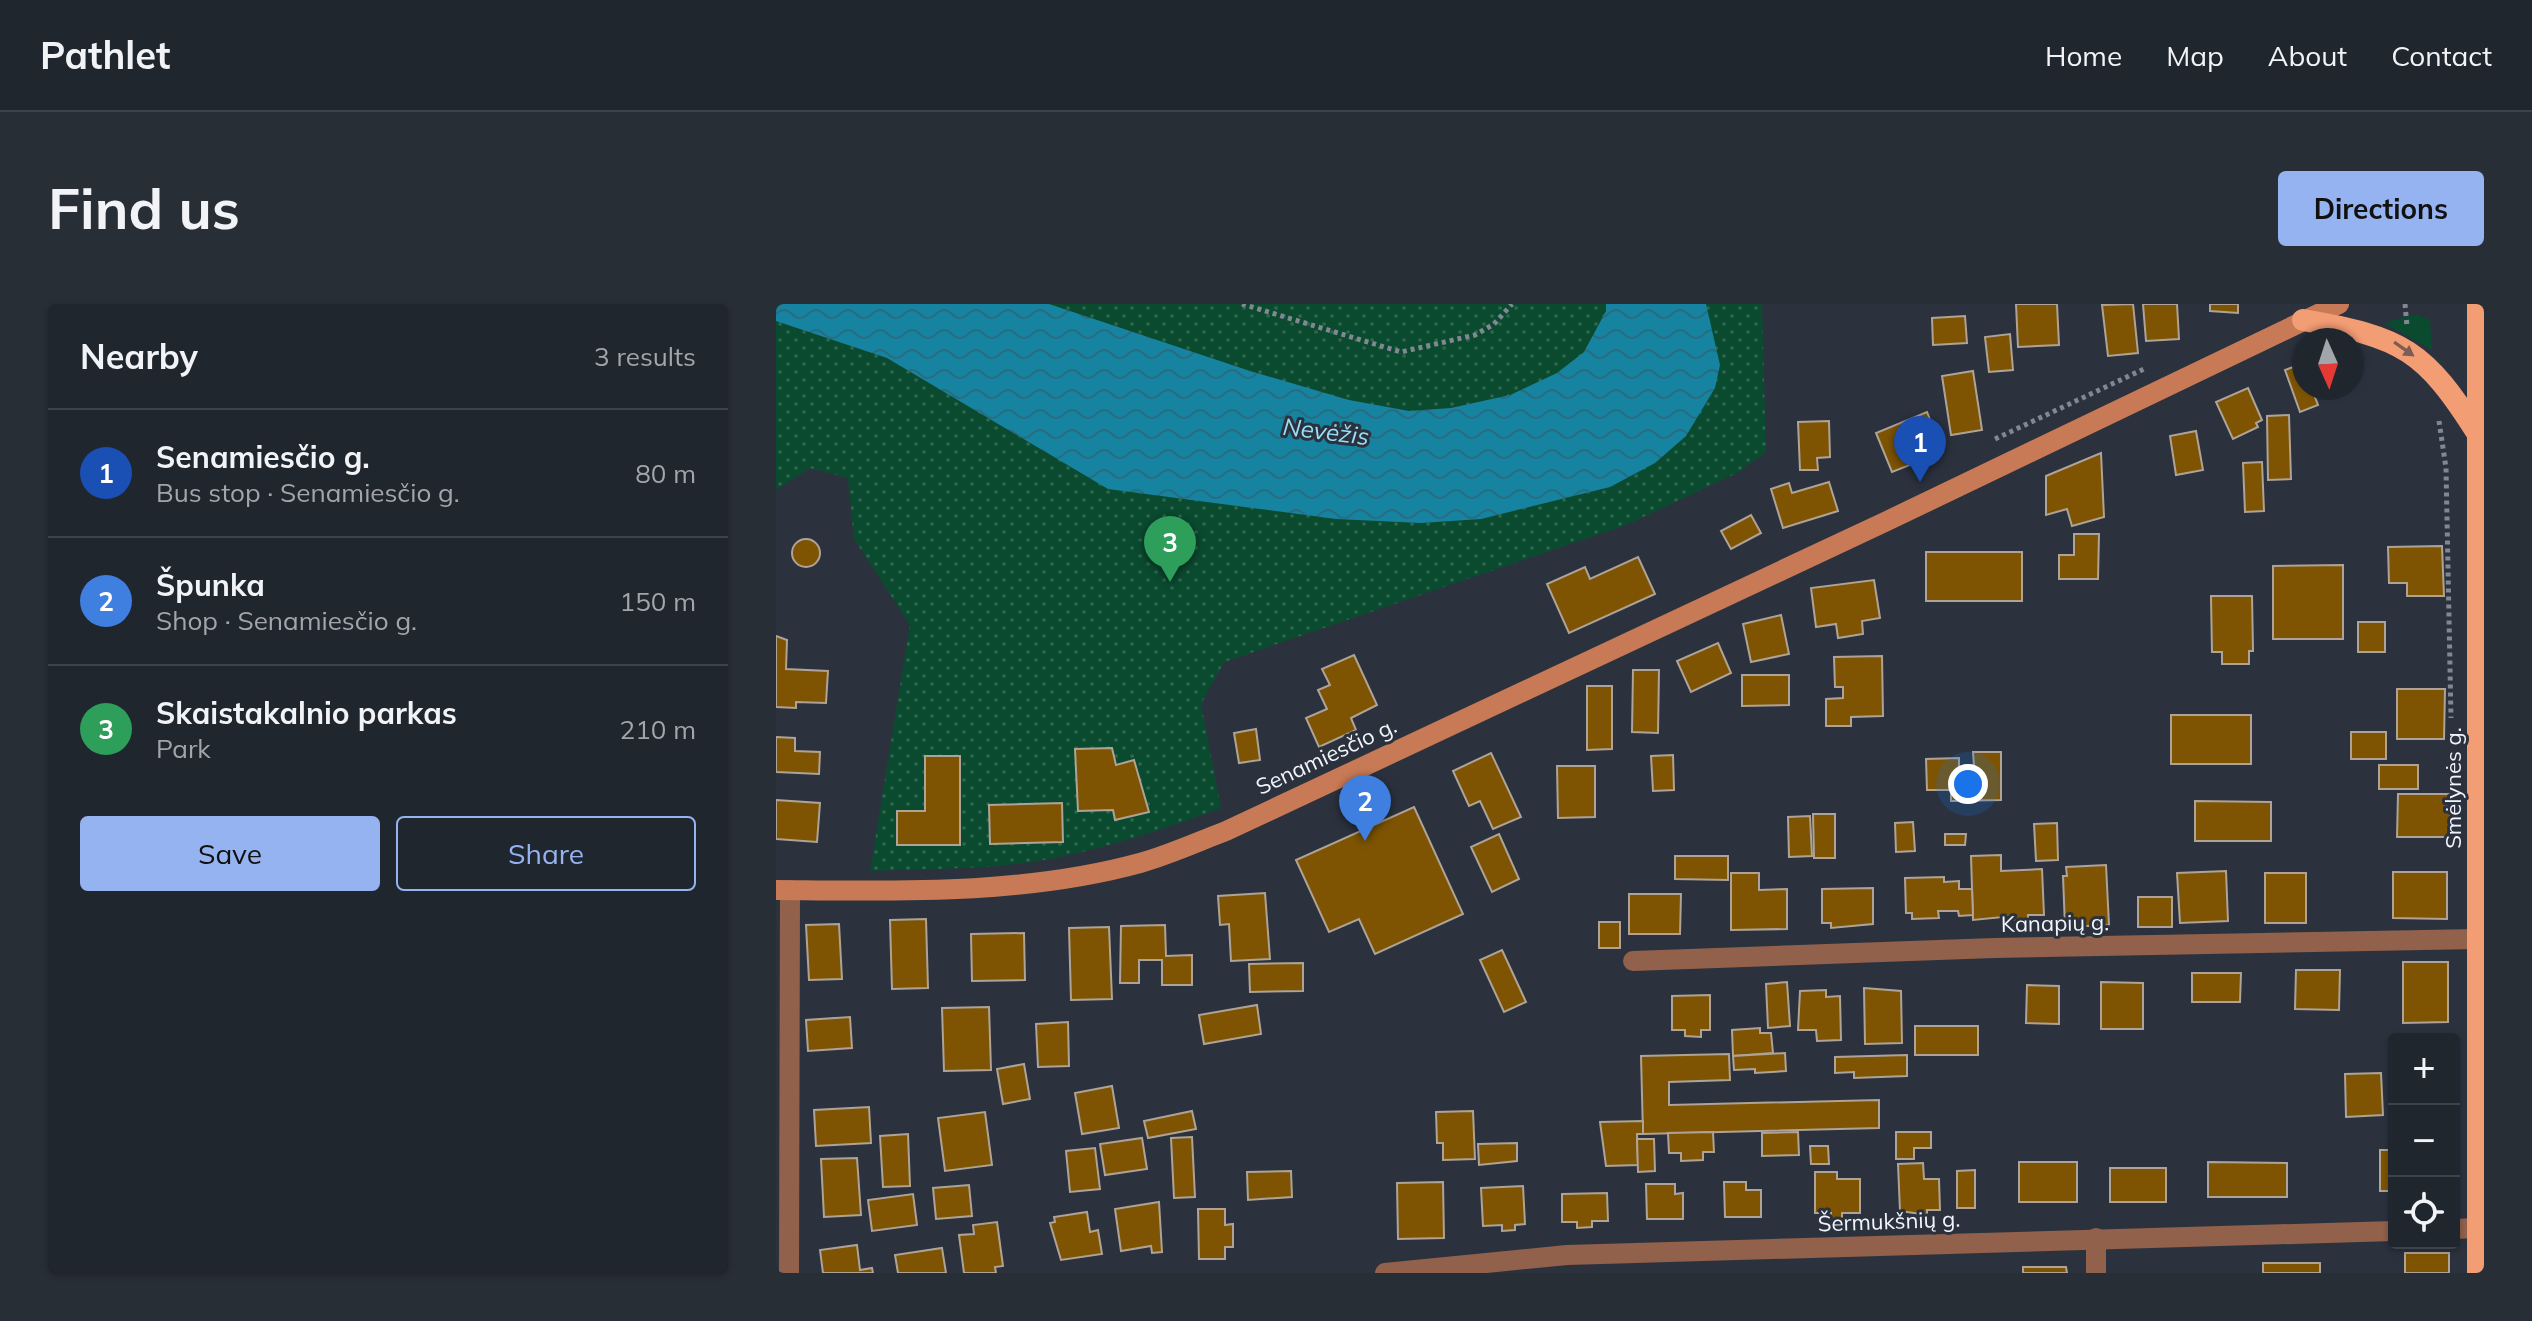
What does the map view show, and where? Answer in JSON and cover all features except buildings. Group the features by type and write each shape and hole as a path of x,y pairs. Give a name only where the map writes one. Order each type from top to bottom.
{"highway":[{"name":"Smėlynės g.","path":"2478,304 2482,432 2478,1273"},
{"path":"2303,320 2355,328 2395,342 2429,367 2482,432"}],"main road":[{"name":"Senamiesčio g.","path":"783,890 985,887 1073,878 1142,862 1226,831 1859,534 2339,304"}],"street":[{"path":"783,890 782,1122 789,1273"},
{"name":"Kanapių g.","path":"1633,961 1994,948 2479,939"},
{"path":"2460,1229 2478,1228"},
{"name":"Šermukšnių g.","path":"1385,1273 2096,1238 2388,1231"},
{"path":"2096,1238 2096,1273"}],"path":[{"path":"1242,304 1401,352 1475,335 1494,324 1512,304"},
{"path":"2405,304 2411,353"},
{"path":"1995,439 2152,365"},
{"path":"2438,411 2446,468 2451,734"}],"green space":[{"path":"776,304 1762,304 1766,452 1737,473 1626,525 1224,662 1201,704 1221,808 1136,837 1027,863 870,871 910,625 854,539 848,478 810,468 776,490"},
{"path":"2416,314 2430,320 2432,350 2384,323"}],"water":[{"name":"Nevėžis","path":"776,304 1049,304 1250,371 1349,400 1409,411 1451,408 1510,395 1557,373 1584,352 1606,311 1606,304 1706,304 1720,365 1715,388 1686,436 1655,463 1610,487 1481,519 1421,523 1336,519 1108,489 887,358 776,321"}],"place":[{"name":"Senamiesčio g.","path":"1920,482"},
{"name":"Skaistakalnio parkas","path":"1170,582"},
{"name":"Špunka","path":"1365,841"}]}
